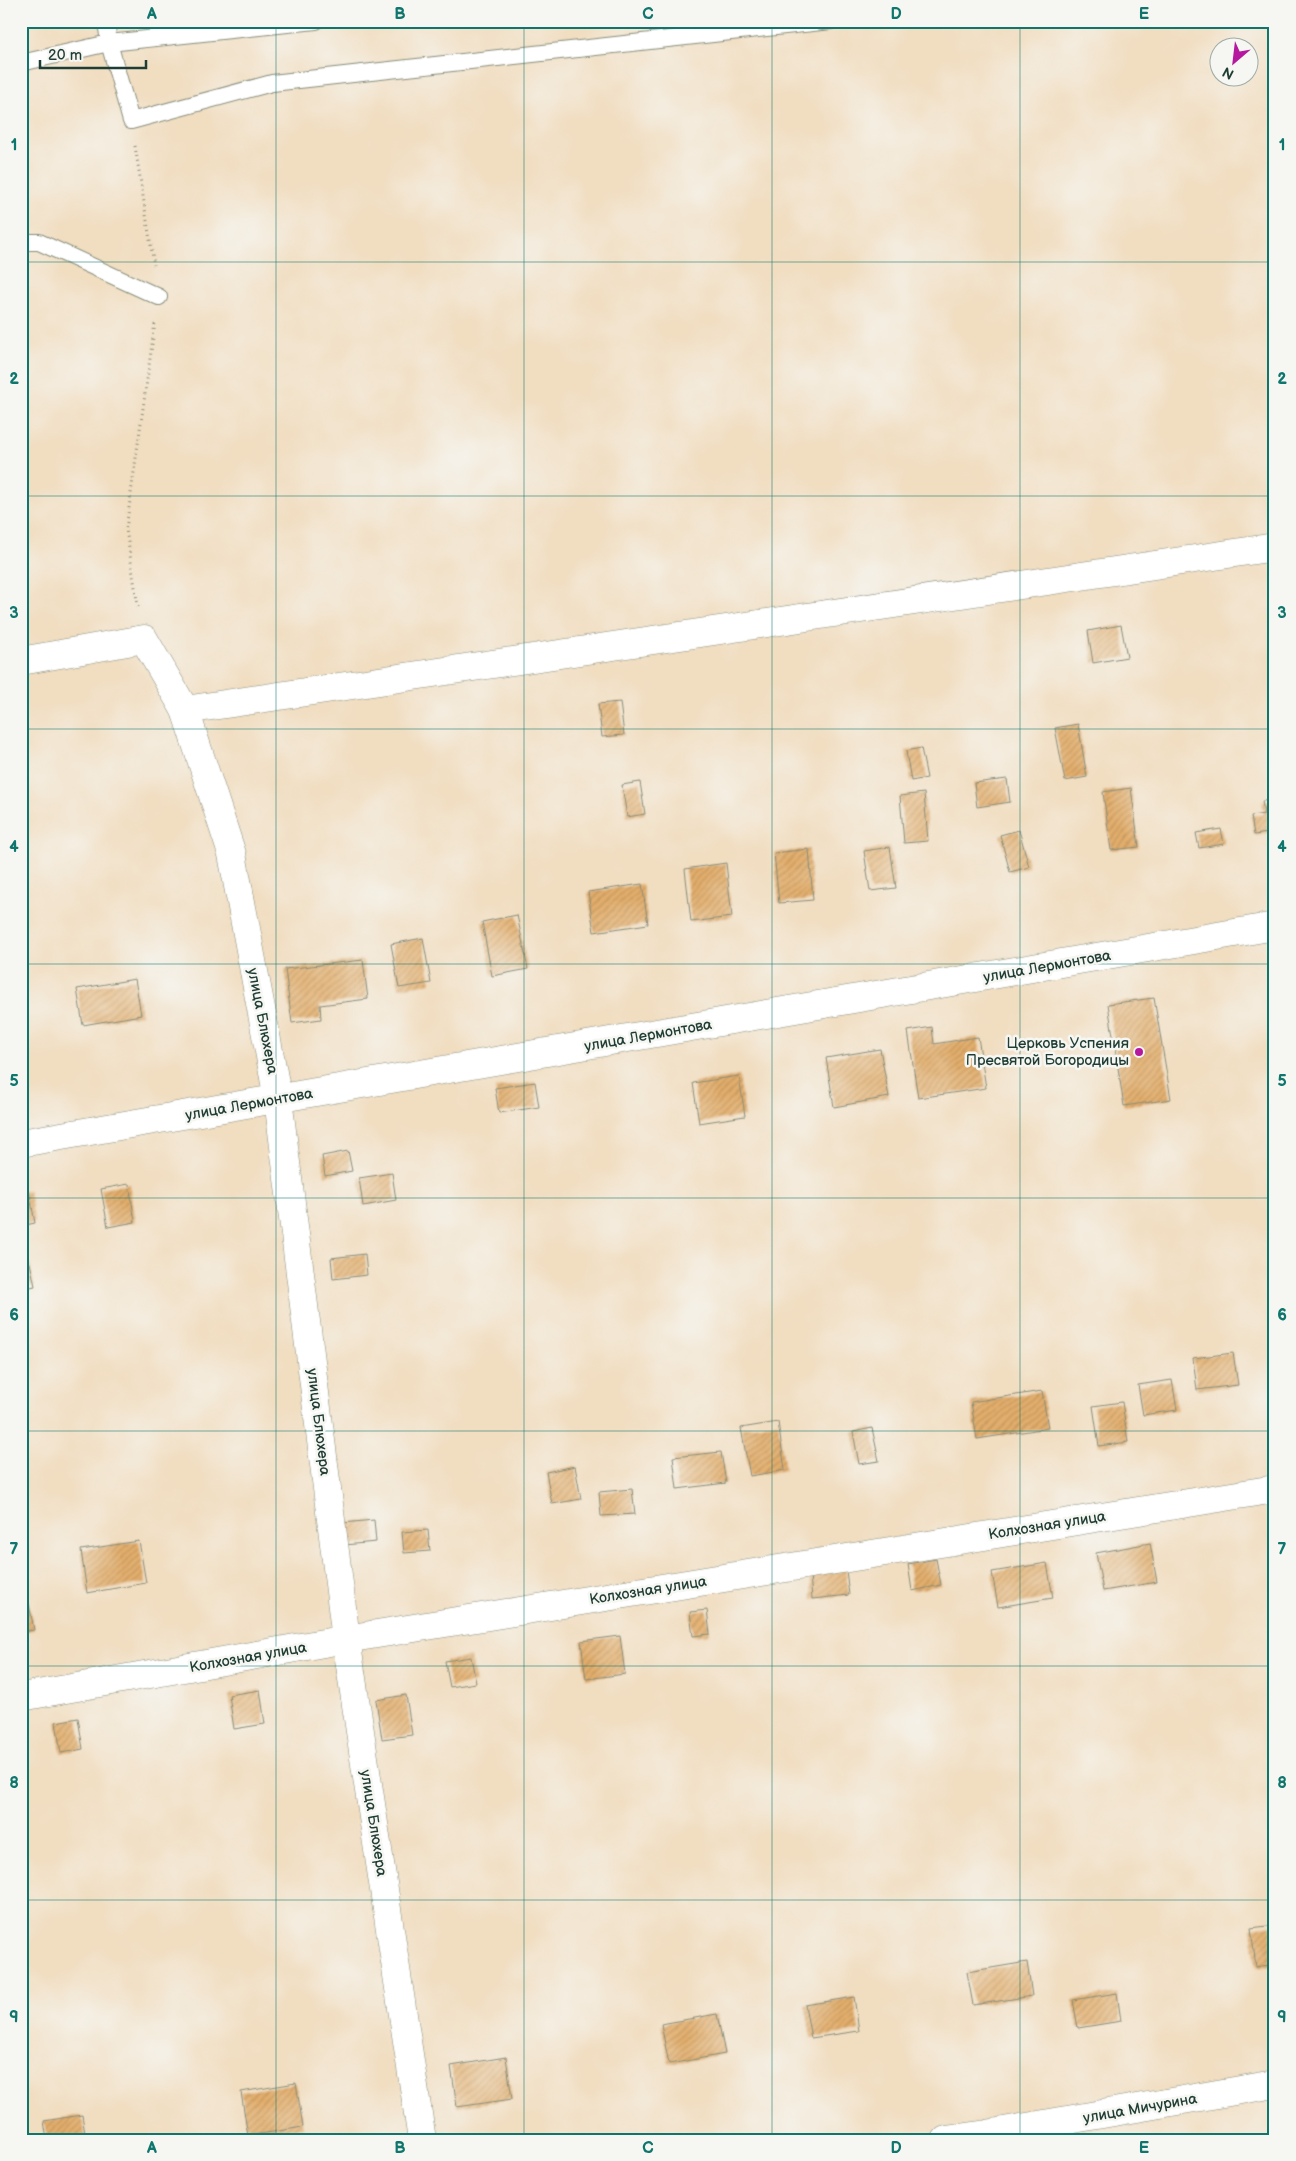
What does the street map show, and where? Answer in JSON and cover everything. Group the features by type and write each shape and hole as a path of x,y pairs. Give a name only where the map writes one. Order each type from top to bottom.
{"street":[{"path":"185,710 1275,547"},
{"path":"21,661 144,639"},
{"name":"улица Блюхера","path":"144,639 185,710 232,854 278,1099 346,1639 422,2140"},
{"name":"улица Лермонтова","path":"21,1143 1275,926"},
{"name":"Колхозная улица","path":"21,1697 346,1639 1275,1489"},
{"name":"улица Мичурина","path":"946,2140 988,2137 1275,2084"}],"lane":[{"path":"106,21 108,43 131,120 272,84 830,21"},
{"path":"21,63 108,43 316,21"},
{"path":"21,242 39,242 159,297"}],"path":[{"path":"131,120 159,297 126,529 144,639"}],"building":[{"path":"1121,625 1127,657 1093,663 1088,631"},
{"path":"620,702 624,735 602,737 598,704"},
{"path":"1078,724 1087,777 1065,781 1055,728"},
{"path":"921,748 927,778 911,781 906,751"},
{"path":"1007,779 1010,802 977,807 974,783"},
{"path":"640,782 645,814 627,817 622,785"},
{"path":"1131,788 1139,847 1111,850 1103,792"},
{"path":"924,793 928,841 904,843 900,796"},
{"path":"1275,800 1275,832 1254,835 1251,816 1264,814 1262,801"},
{"path":"1221,829 1224,844 1199,848 1196,833"},
{"path":"1019,830 1029,867 1010,872 1000,835"},
{"path":"890,847 896,888 870,891 864,851"},
{"path":"809,849 813,900 779,903 774,853"},
{"path":"726,863 732,917 691,922 685,869"},
{"path":"642,884 648,924 594,932 588,892"},
{"path":"517,915 528,969 492,976 482,922"},
{"path":"423,938 431,983 399,988 391,944"},
{"path":"363,960 368,999 320,1005 321,1019 292,1023 285,969"},
{"path":"135,979 141,1015 83,1025 77,989"},
{"name":"Церковь Успения Пресвятой Богородицы","path":"1154,998 1171,1099 1124,1106 1108,1004"},
{"path":"932,1027 934,1044 978,1037 986,1088 918,1098 908,1031"},
{"path":"880,1049 889,1097 834,1107 826,1058"},
{"path":"739,1076 745,1116 699,1123 693,1083"},
{"path":"535,1082 539,1107 499,1113 495,1088"},
{"path":"348,1151 352,1171 325,1176 322,1156"},
{"path":"392,1173 396,1200 363,1206 359,1178"},
{"path":"129,1184 135,1222 108,1227 101,1189"},
{"path":"29,1191 35,1223 21,1226 21,1192"},
{"path":"365,1254 367,1275 333,1279 331,1258"},
{"path":"30,1263 35,1286 21,1289 21,1265"},
{"path":"1233,1353 1238,1385 1197,1390 1193,1358"},
{"path":"1172,1380 1177,1410 1143,1415 1138,1385"},
{"path":"1042,1391 1048,1428 977,1439 971,1402"},
{"path":"1122,1402 1128,1442 1099,1446 1093,1406"},
{"path":"778,1422 785,1470 750,1476 741,1428"},
{"path":"872,1428 879,1461 859,1464 853,1432"},
{"path":"721,1452 726,1483 677,1489 673,1457"},
{"path":"575,1466 581,1499 552,1504 546,1472"},
{"path":"632,1489 635,1514 601,1516 599,1492"},
{"path":"374,1520 376,1542 344,1545 343,1523"},
{"path":"428,1530 430,1551 404,1553 402,1532"},
{"path":"139,1541 146,1583 87,1593 81,1550"},
{"path":"1150,1543 1157,1582 1103,1591 1096,1553"},
{"path":"936,1559 941,1585 912,1591 908,1564"},
{"path":"1047,1563 1053,1598 998,1607 992,1572"},
{"path":"846,1570 849,1595 812,1599 810,1574"},
{"path":"28,1599 34,1630 21,1632 21,1600"},
{"path":"707,1610 710,1634 693,1636 690,1612"},
{"path":"620,1636 625,1674 586,1679 581,1641"},
{"path":"471,1657 476,1683 450,1687 445,1661"},
{"path":"260,1690 265,1724 234,1729 229,1695"},
{"path":"406,1695 412,1735 382,1739 376,1700"},
{"path":"78,1718 83,1749 61,1753 56,1722"},
{"path":"1275,1925 1275,1964 1256,1967 1251,1928"},
{"path":"1027,1962 1032,1996 973,2005 967,1972"},
{"path":"1117,1993 1121,2021 1078,2028 1073,2000"},
{"path":"854,1997 859,2031 811,2038 805,2005"},
{"path":"717,2014 725,2054 669,2064 661,2024"},
{"path":"506,2057 512,2099 457,2107 451,2066"},
{"path":"296,2083 303,2127 248,2136 241,2092"},
{"path":"82,2115 86,2140 47,2140 44,2121"}],"place":[{"name":"Церковь Успения Пресвятой Богородицы","path":"1139,1052"}]}
